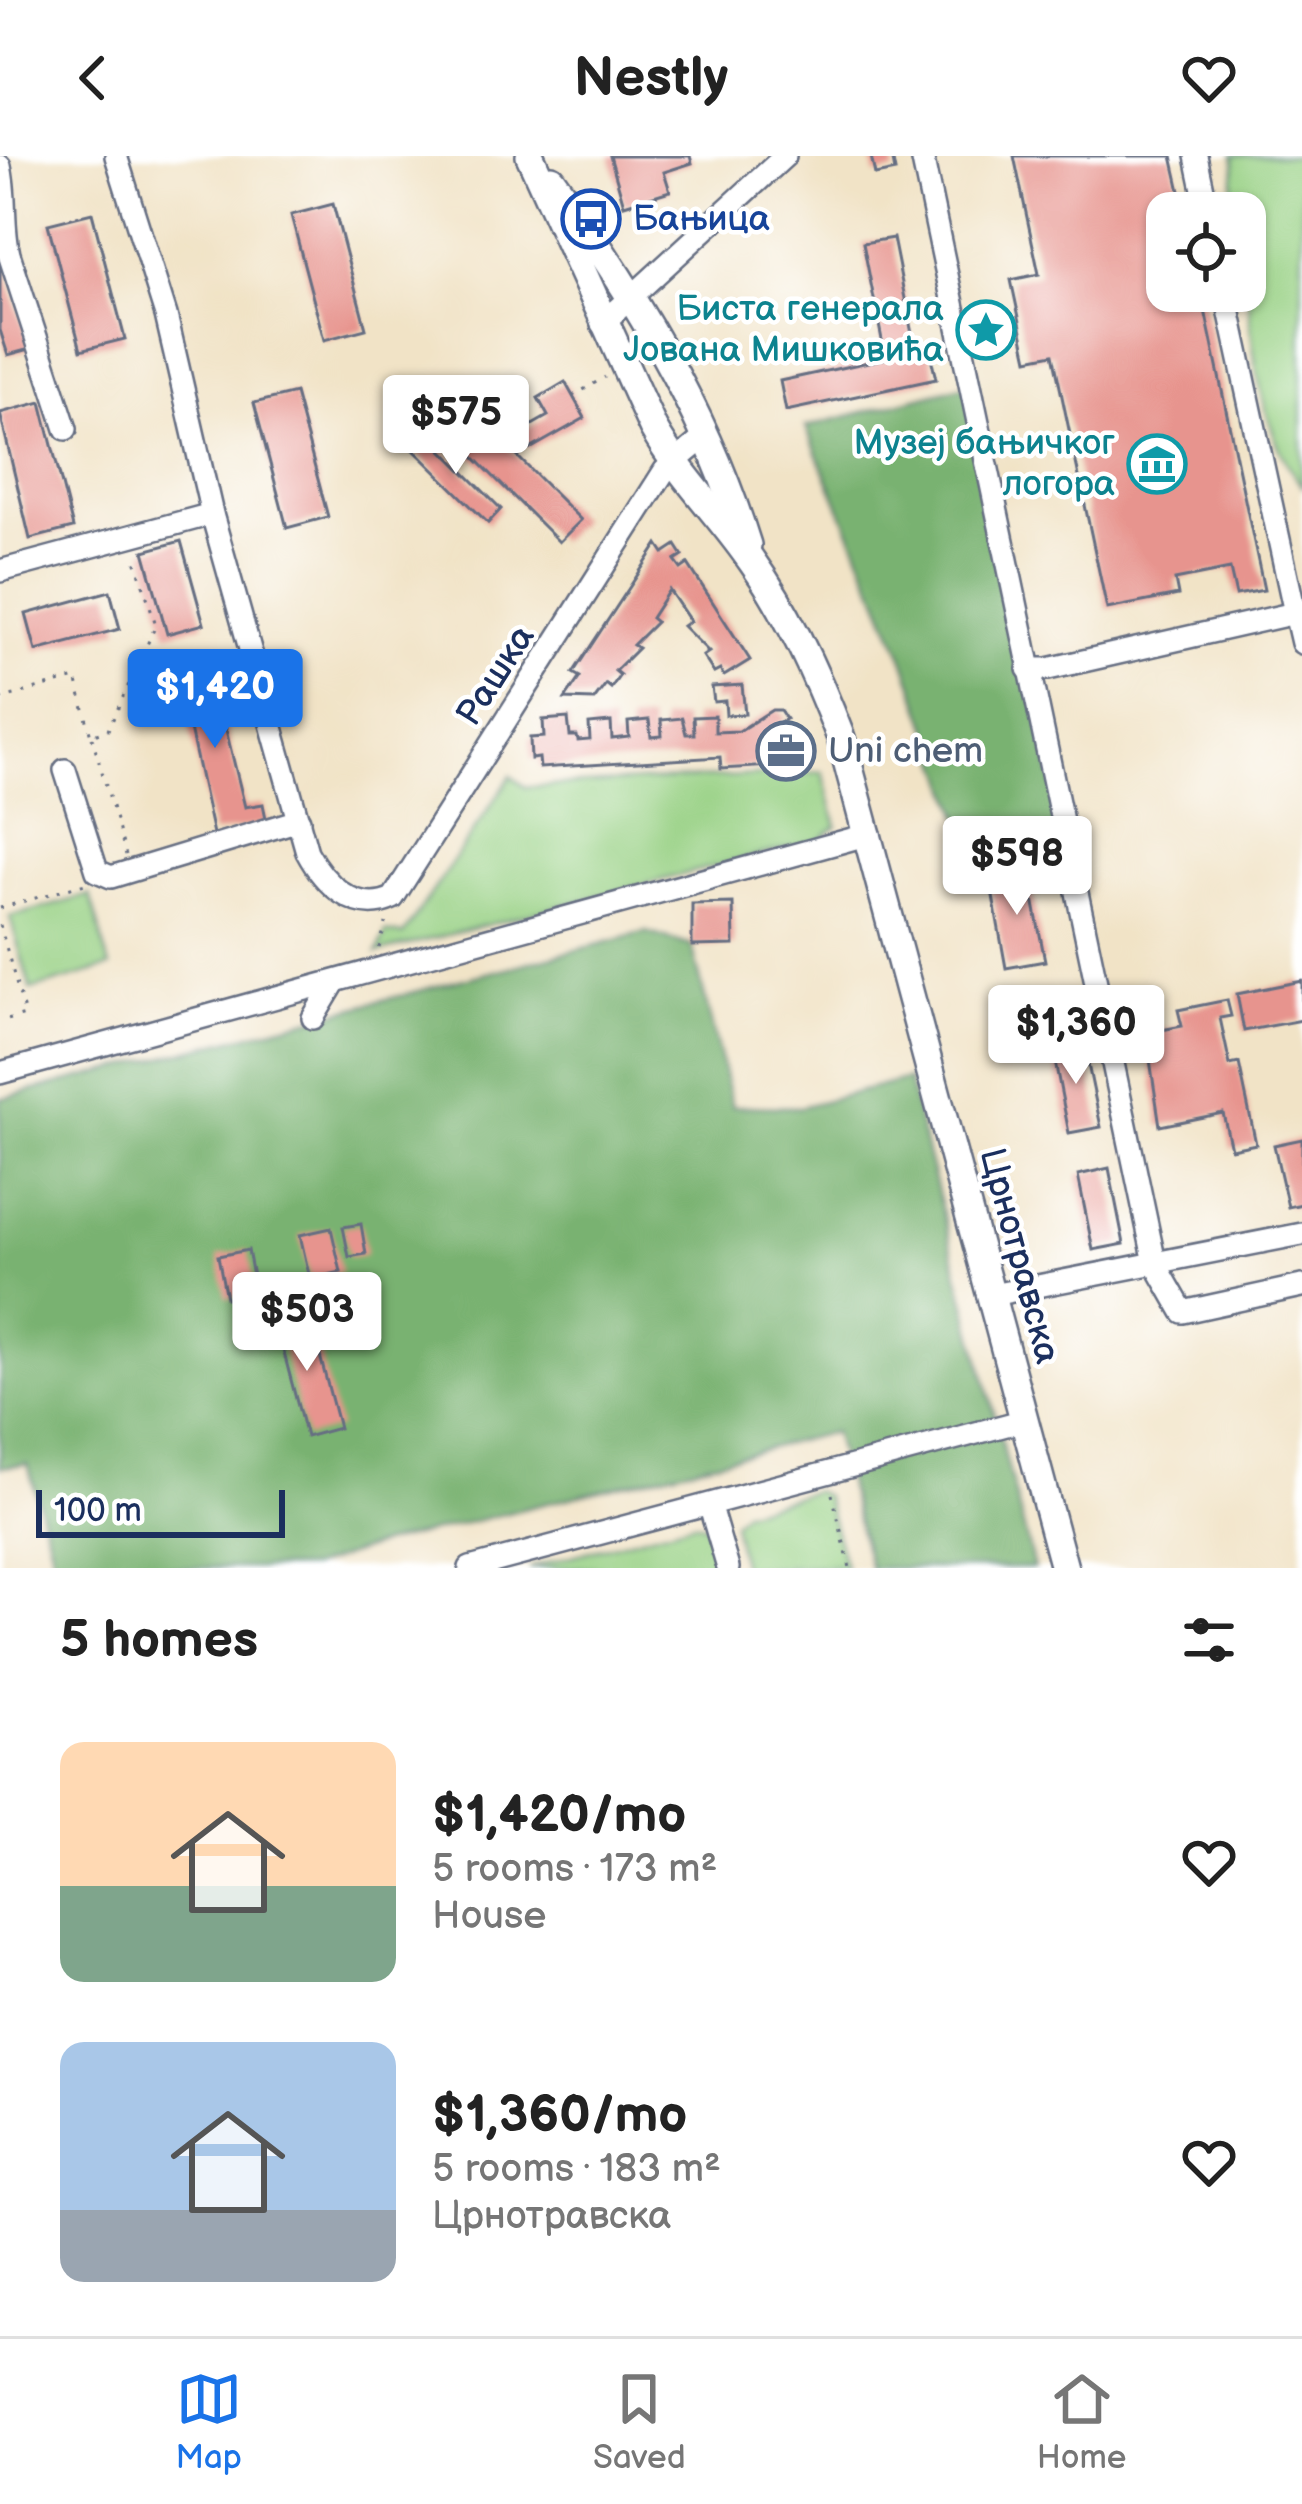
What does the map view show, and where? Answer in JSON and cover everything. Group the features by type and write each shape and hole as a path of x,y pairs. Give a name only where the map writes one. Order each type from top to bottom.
{"main road":[{"name":"Црнотравска","path":"532,156 635,298 706,436 752,560 821,686 870,834 1064,1568"},
{"name":"Црнотравска","path":"532,156 602,324 671,460 752,560"}],"street":[{"path":"116,156 166,315 212,514 307,852 330,887 371,903 393,898"},
{"path":"922,156 1155,1263 1183,1312 1302,1286"},
{"path":"1196,156 1204,192"},
{"path":"602,324 635,298 773,160"},
{"path":"0,166 8,201 4,236 66,429"},
{"path":"1231,312 1302,643"},
{"name":"Рашка","path":"393,898 671,460 706,436"},
{"path":"0,571 212,514"},
{"path":"1028,669 1048,669 1299,612"},
{"path":"65,770 98,871 120,874 299,820"},
{"path":"0,1073 870,834"},
{"path":"313,1018 334,983"},
{"path":"992,1295 1302,1234"},
{"path":"478,1567 1025,1420"},
{"path":"710,1507 728,1568"}],"path":[{"path":"573,396 612,373"},
{"path":"91,736 108,730 154,636 155,625 128,537"},
{"path":"0,699 76,678 120,874 0,908"},
{"path":"374,971 393,898"},
{"path":"0,925 25,1015 0,1022"},
{"path":"827,1474 850,1568"}],"green space":[{"path":"1233,156 1302,156 1302,486 1272,428 1254,356 1250,312 1266,312 1266,192 1232,192"},
{"path":"969,384 1066,844 977,864 904,659 806,427"},
{"path":"823,772 837,826 818,840 377,953 386,932 403,935 511,776 525,787"},
{"path":"90,895 110,967 31,990 10,917"},
{"path":"646,932 692,946 732,1106 800,1107 908,1079 1034,1568 870,1568 833,1432 378,1545 310,1568 56,1568 28,1464 0,1467 0,1099"},
{"path":"814,1491 825,1496 845,1566 742,1568 733,1522 744,1511"},
{"path":"694,1522 705,1524 722,1568 529,1568"}],"building":[{"path":"610,156 690,156 692,163 664,172 670,191 624,205"},
{"path":"871,156 892,156 895,171 875,175"},
{"name":"Музеј бањичког логора","path":"1014,156 1172,156 1180,192 1146,192 1146,312 1205,312 1264,590 1236,595 1230,569 1175,580 1178,595 1107,609 1053,354 1028,359 1011,280 1039,274"},
{"path":"333,204 366,329 324,340 291,215"},
{"path":"92,213 125,339 81,350 48,224"},
{"path":"893,238 914,344 884,350 863,243"},
{"path":"0,254 30,349 8,355 0,330"},
{"path":"929,349 936,379 786,411 780,381"},
{"path":"565,382 585,418 530,449 520,432 548,416 538,398"},
{"path":"295,393 328,517 287,528 254,403"},
{"path":"41,402 73,528 30,539 0,413"},
{"path":"488,427 581,520 559,542 466,449"},
{"path":"424,432 501,509 488,523 410,446"},
{"path":"181,541 204,624 167,634 144,551"},
{"path":"658,544 664,553 676,545 683,556 675,561 681,569 688,564 750,660 724,676 720,670 714,673 703,656 709,652 683,626 690,621 669,590 651,618 656,622 615,671 620,675 611,688 606,684 594,700 565,699 580,677 573,673"},
{"path":"110,591 120,629 36,651 26,614"},
{"path":"208,657 245,807 263,804 267,823 213,834 176,665"},
{"path":"742,685 745,714 726,715 725,701 714,702 712,687"},
{"path":"772,710 780,710 786,719 775,726 780,735 790,735 792,765 721,769 720,757 540,768 539,758 531,759 530,738 544,737 543,720 568,718 570,736 577,736 578,741 590,740 589,724 611,722 612,739 629,737 628,722 649,720 651,737 662,736 661,720 682,718 686,734 694,734 693,717 715,716 715,732 739,731"},
{"path":"1027,867 1045,961 1006,968 989,874"},
{"path":"733,903 734,945 692,946 692,904"},
{"path":"1302,981 1302,1020 1244,1031 1237,994"},
{"path":"1227,1000 1231,1016 1220,1018 1230,1065 1239,1063 1256,1144 1231,1149 1223,1113 1160,1126 1146,1033 1182,1026 1178,1010"},
{"path":"1083,1040 1101,1127 1069,1133 1052,1046"},
{"path":"1302,1139 1302,1204 1288,1207 1274,1145"},
{"path":"1109,1168 1124,1244 1093,1250 1078,1175"},
{"path":"361,1224 366,1254 349,1257 343,1227"},
{"path":"331,1228 341,1272 310,1279 300,1235"},
{"path":"248,1250 256,1292 226,1298 218,1256"},
{"path":"308,1310 339,1428 306,1437 275,1319"}],"place":[{"name":"Бањица","path":"591,219"},
{"name":"Биста генерала Јована Мишковића","path":"986,330"},
{"name":"Музеј бањичког логора","path":"1157,464"},
{"name":"Uni chem","path":"786,751"}]}
